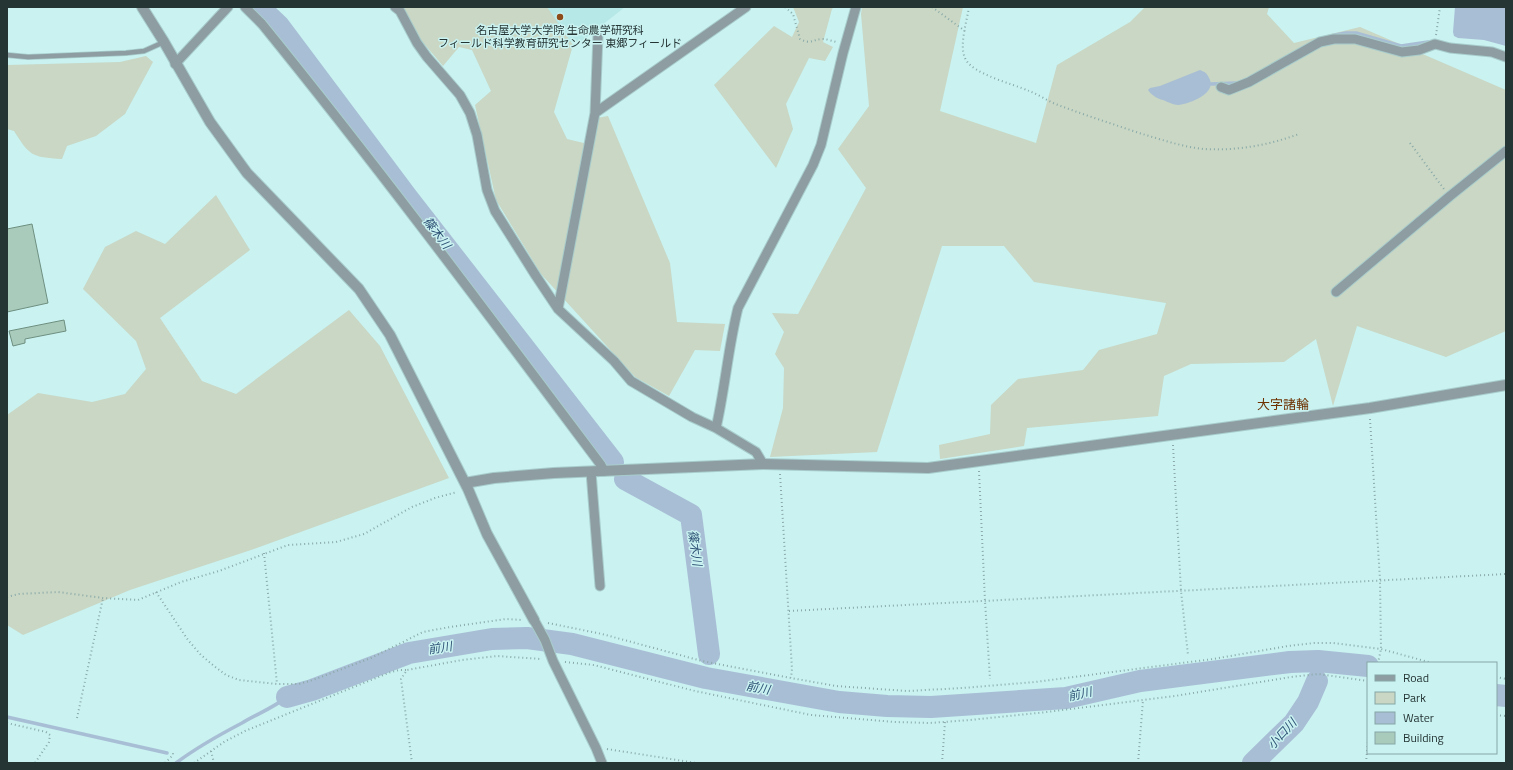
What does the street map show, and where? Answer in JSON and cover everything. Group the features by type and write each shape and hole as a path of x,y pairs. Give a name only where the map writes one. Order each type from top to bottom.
{"street":[{"path":"142,7 210,122 247,173 359,289 390,335 466,486 487,534 545,640 552,662 596,748 602,763"},
{"path":"175,64 228,7"},
{"path":"245,7 262,24 370,161 569,422 604,471"},
{"path":"395,7 400,11 426,57 460,95 470,113 487,190 495,211 558,309 614,361 631,381 756,452 763,464"},
{"path":"595,113 746,7"},
{"path":"716,428 724,392 733,329 738,308 813,166 821,145 845,45 856,7"},
{"path":"558,309 595,113 598,35"},
{"path":"1221,88 1229,90 1249,82 1320,42 1334,40 1355,39 1402,52 1419,50 1435,44 1450,48 1492,52 1506,57"},
{"path":"1336,292 1506,151"},
{"path":"466,486 494,478 604,471 763,464 928,468 1370,408 1506,385"},
{"path":"591,472 600,586"}],"lane":[{"path":"7,55 28,57 126,53 144,51 164,42"}],"path":[{"path":"785,7 793,14 800,40 812,42 825,38 845,45"},
{"path":"932,7 965,31"},
{"path":"969,7 963,45 965,58 970,66 985,74 1053,102 1103,121 1161,140 1202,149 1228,150 1273,143 1299,134"},
{"path":"1435,44 1440,7"},
{"path":"1410,143 1450,196"},
{"path":"1370,408 1380,580 1381,649 1378,662"},
{"path":"1172,435 1181,591 1188,655"},
{"path":"979,462 990,680"},
{"path":"780,465 792,669 790,678"},
{"path":"7,598 19,594 58,592 103,598 138,600 181,582 219,571 288,545 336,542 364,534 412,507 466,486"},
{"path":"264,553 277,684"},
{"path":"789,611 1506,574"},
{"path":"156,592 188,640 201,655 214,666 226,675 239,680 277,684 299,684 313,680 371,658 423,632 450,626 506,619 534,620 602,634 702,661 790,678 836,686 907,691 1035,682 1214,659 1314,643 1340,643 1381,649 1428,662"},
{"path":"78,718 103,598"},
{"path":"194,763 245,731 391,672 462,660 497,656 594,665 695,691 811,715 895,722 945,722 1047,712 1175,696 1318,674 1367,680"},
{"path":"407,670 401,679 412,763"},
{"path":"1138,763 1143,700"},
{"path":"942,763 945,722"},
{"path":"7,723 46,732 50,735 49,742 35,763"},
{"path":"596,748 619,750 696,763"},
{"path":"166,763 173,751"},
{"path":"211,751 214,763"},
{"path":"1366,763 1367,752"}],"shaded area":[{"name":"名古屋大学大学院 生命農学研究科 フィールド科学教育研究センター 東郷フィールド","path":"497,7 625,7 583,40 551,46"}],"green space":[{"path":"403,7 547,7 573,45 554,112 567,139 592,145 597,118 608,116 670,263 677,322 725,324 720,351 695,350 669,396 635,377 541,274 496,200 475,105 491,91 472,50 459,47 443,66 420,39"},
{"path":"793,7 834,7 832,9 823,42 833,47 825,61 809,58 786,104 793,129 776,168 714,85 774,26 792,37 799,22"},
{"path":"862,7 963,7 940,111 1036,143 1057,65 1130,22 1145,7 1269,7 1267,14 1294,43 1360,27 1506,90 1506,331 1446,357 1357,326 1333,406 1316,339 1284,362 1191,364 1164,376 1158,416 1027,428 1024,446 940,459 939,445 990,434 991,405 1018,379 1083,370 1099,350 1157,334 1166,303 1034,282 1004,246 942,246 877,452 770,457 783,408 784,368 775,354 784,332 772,313 798,314 866,188 838,149 869,106 861,14"},
{"path":"146,56 153,62 125,114 96,136 67,146 62,159 32,154 24,146 14,131 7,129 7,65 120,62"},
{"path":"216,195 250,250 160,318 202,381 236,394 349,310 380,346 449,478 251,550 130,590 23,635 7,625 7,415 38,393 92,402 125,394 146,369 136,341 83,289 105,247 136,231 165,244"}],"water":[{"path":"1455,7 1506,7 1506,46 1484,40 1458,38 1454,36"},
{"path":"1200,70 1206,73 1211,83 1210,88 1206,93 1195,100 1178,105 1173,104 1157,98 1148,90 1150,88 1160,86"}],"building":[{"path":"32,224 48,303 7,312 7,229"},
{"path":"64,320 66,331 25,339 25,343 13,346 9,331"}],"waterway":[{"name":"篠木川","path":"259,7 279,26 407,197 613,462"},
{"path":"1335,35 1356,33 1401,46 1428,42"},
{"path":"1211,84 1236,83"},
{"name":"篠木川","path":"625,479 691,515 709,654"},
{"name":"前川","path":"287,697 312,690 409,653 492,639 527,638 572,644 706,678 839,702 887,706 931,707 1066,698 1140,681 1290,662 1318,661 1367,666"},
{"name":"小口川","path":"1253,763 1294,723 1308,702 1317,681"},
{"name":"前川","path":"1497,695 1506,696"},
{"name":"前川","path":"176,763 208,742 271,708 287,697"},
{"path":"7,717 167,753"}],"place":[{"name":"名古屋大学大学院 生命農学研究科 フィールド科学教育研究センター 東郷フィールド","path":"560,17"}],"district":[{"name":"大字諸輪","path":"1283,404"}]}
